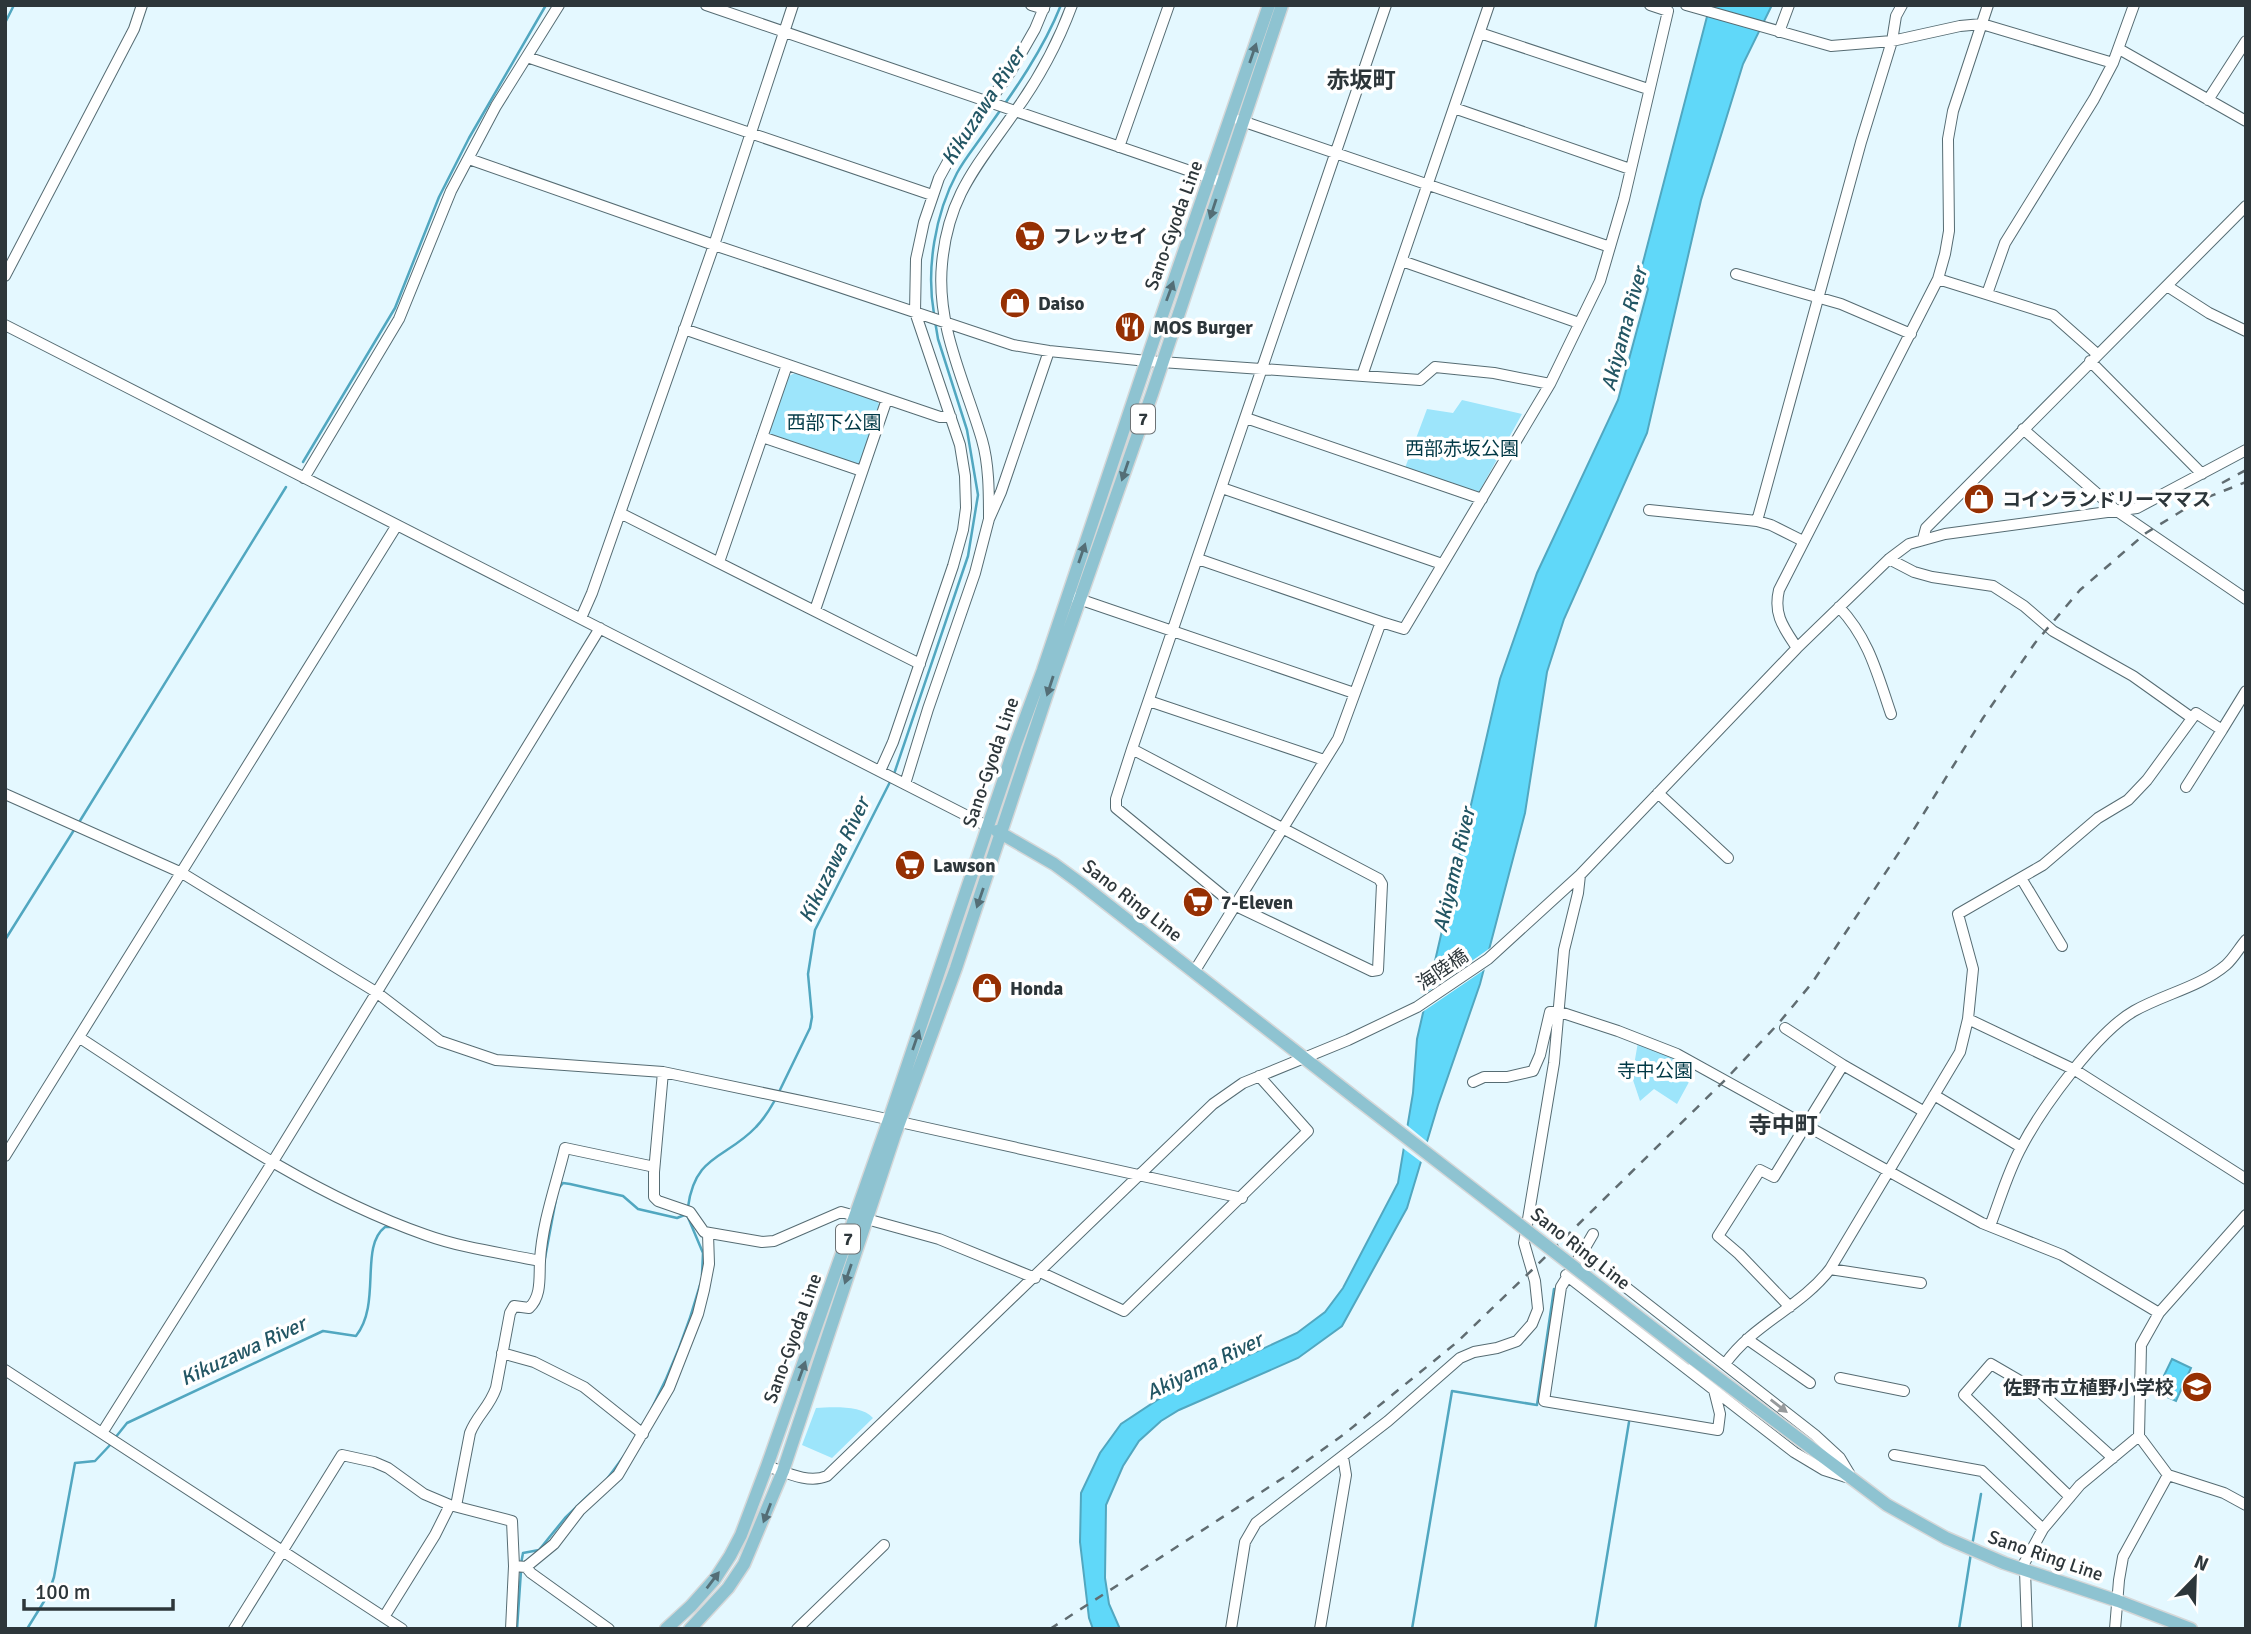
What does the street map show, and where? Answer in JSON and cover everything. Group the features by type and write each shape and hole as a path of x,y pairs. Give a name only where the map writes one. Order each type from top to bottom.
{"main road":[{"name":"Sano-Gyoda Line","path":"1237,119 1269,5"},
{"name":"Sano-Gyoda Line","path":"894,1121 1002,833 1147,361 1282,5"},
{"name":"Sano-Gyoda Line","path":"666,1629 715,1579 741,1535 861,1217 988,826 1163,362 1216,180"},
{"name":"Sano Ring Line","path":"988,826 1080,883 1693,1359 1887,1505 1946,1538 2023,1569 2191,1629"},
{"name":"Sano-Gyoda Line","path":"690,1629 728,1588 744,1564 783,1471 861,1217"}],"street":[{"path":"5,276 134,29 142,5"},
{"path":"304,478 398,319 451,191 496,106 559,5"},
{"path":"706,5 1216,180"},
{"path":"581,618 714,245 793,5"},
{"path":"883,773 953,566 964,519 966,494 963,463 951,417 918,313 916,259 932,195 951,156 992,104 1044,7 1031,5"},
{"path":"989,519 983,442 943,322 942,266 956,203 974,168 1050,55 1072,5"},
{"path":"1119,147 1169,5"},
{"path":"1132,749 1379,880 1382,884 1378,970 1372,971 1234,905 1116,808 1116,799 1132,749 1337,153 1386,5"},
{"path":"1362,376 1489,5"},
{"path":"1198,559 1404,629 1550,384 1600,281 1668,11 1650,5"},
{"path":"1776,31 1789,5"},
{"path":"1757,520 1820,299 1858,153 1892,41 1896,16 1902,5"},
{"path":"1797,648 1784,628 1775,606 1779,590 1938,279 1949,231 1948,139 1953,111 1988,5"},
{"path":"1987,294 2005,243 2094,99 2113,63 2134,5"},
{"path":"1690,6 1831,47 1892,41 1960,26 1982,24 2113,63"},
{"path":"1480,33 1648,89"},
{"path":"2208,100 2246,41"},
{"path":"2119,49 2246,121"},
{"path":"527,57 932,195"},
{"path":"1454,108 1630,169"},
{"path":"1237,119 1610,247"},
{"path":"469,159 714,245 1013,345 1147,361 1420,380 1434,368 1494,373 1550,384"},
{"path":"2246,206 1926,528 1923,539 2137,508 2246,450"},
{"path":"1402,261 1579,323"},
{"path":"1736,274 1856,309 1911,334"},
{"path":"1938,279 2058,317 2202,474"},
{"path":"2167,286 2209,313 2246,331"},
{"path":"5,324 988,826"},
{"path":"684,329 887,399 951,417"},
{"path":"902,783 975,573 989,519 1049,351"},
{"path":"719,562 787,365"},
{"path":"815,610 887,399"},
{"path":"1246,418 1482,499"},
{"path":"2023,429 2117,511 2246,599"},
{"path":"762,437 862,471"},
{"path":"1222,488 1442,564"},
{"path":"1649,510 1757,520 1803,541"},
{"path":"620,513 919,664"},
{"path":"5,1156 397,525"},
{"name":"海陸橋","path":"767,1466 804,1478 820,1479 835,1470 1222,1096 1243,1083 1417,1007 1509,941 1580,875 1839,607 1889,559 1909,544 1923,539"},
{"path":"1889,559 1914,572 1932,577 1993,586 2024,606 2053,631 2133,676 2192,718"},
{"path":"1074,597 1354,693"},
{"path":"1839,607 1862,637 1891,714"},
{"path":"1194,972 1338,739 1381,622"},
{"path":"102,1433 272,1163 600,628"},
{"path":"2186,787 2246,691"},
{"path":"1149,701 1324,760"},
{"path":"1725,1364 1747,1339 1820,1282 1830,1269 1890,1173 1923,1111 1960,1052 1968,1019 1973,969 1958,914 2042,865 2098,818 2136,793 2196,713 2222,730"},
{"path":"1658,793 1728,859"},
{"path":"5,794 182,873 376,992 439,1041 501,1062 663,1072 1242,1198"},
{"path":"1231,1629 1245,1542 1265,1513 1343,1457 1460,1359 1474,1352 1517,1341 1532,1324 1538,1309 1535,1280 1524,1243 1550,1093 1564,950 1580,875"},
{"path":"2021,878 2062,946"},
{"path":"1990,1226 2021,1147 2075,1070 2111,1028 2134,1011 2214,973 2232,958 2246,940"},
{"path":"1473,1082 1484,1077 1507,1077 1533,1071 1541,1055 1550,1012 1560,1012 1618,1031 1677,1054 1990,1226 2062,1255 2160,1313"},
{"path":"1968,1019 2075,1070 2246,1179"},
{"path":"1785,1028 1923,1111"},
{"path":"80,1038 272,1163 393,1222 427,1235 540,1261"},
{"path":"1790,1307 1718,1236 1760,1170 1774,1177 1843,1065"},
{"path":"663,1072 654,1197 658,1201 685,1210 704,1233 762,1242 774,1241 841,1212 939,1239 1038,1275 1124,1311 1242,1198 1308,1130 1259,1076"},
{"path":"1934,1095 2021,1147"},
{"path":"384,1617 453,1505 470,1433 474,1423 492,1400 507,1321 512,1308 518,1305 530,1308 535,1302 550,1205 565,1148 650,1166 654,1168 654,1172"},
{"path":"2246,1215 2160,1313 2141,1345 2139,1436 2168,1475 2224,1493 2246,1505"},
{"path":"514,1566 526,1567 554,1544 580,1510 618,1475 643,1434 669,1388 698,1314 708,1275 708,1234"},
{"path":"1593,1234 1561,1287 1544,1401 1718,1430 1720,1415 1714,1390"},
{"path":"1582,1253 1815,1435 1840,1458 1853,1480"},
{"path":"1830,1269 1921,1283"},
{"path":"1566,1275 1804,1460 1853,1480"},
{"path":"1538,1309 1556,1312"},
{"path":"1747,1339 1810,1383"},
{"path":"502,1353 534,1362 584,1387 643,1434"},
{"path":"2070,1497 1964,1395 1991,1364 2040,1393 2113,1458"},
{"path":"5,1370 402,1629"},
{"path":"1840,1378 1904,1391"},
{"path":"2027,1629 2023,1569 2043,1530 2080,1485 2139,1436"},
{"path":"233,1629 342,1455 388,1468 424,1494 512,1521 514,1566 511,1629"},
{"path":"1894,1455 1982,1471 2043,1530"},
{"path":"1320,1629 1346,1475 1343,1457"},
{"path":"2115,1629 2123,1557 2168,1475"},
{"path":"797,1629 884,1545"},
{"path":"526,1567 608,1629"}],"green space":[{"name":"西部下公園","path":"795,373 876,399 880,406 860,463 856,466 772,438 769,433 789,376"},
{"name":"西部赤坂公園","path":"1462,400 1522,414 1479,492 1405,468 1427,409 1453,413"},
{"name":"寺中公園","path":"1638,1042 1678,1057 1689,1082 1677,1104 1654,1089 1640,1101 1632,1077"},
{"path":"816,1408 854,1409 873,1418 832,1458 802,1445"}],"shaded area":[{"path":"1710,5 1772,5 1743,64 1701,200 1647,433 1564,619 1547,672 1525,813 1480,984 1438,1105 1407,1208 1342,1326 1298,1358 1179,1410 1161,1421 1139,1441 1123,1466 1106,1505 1105,1578 1109,1604 1120,1629 1093,1629 1089,1618 1080,1542 1081,1493 1100,1453 1121,1424 1171,1391 1297,1333 1325,1312 1343,1288 1398,1183 1413,1093 1417,1039 1500,679 1537,573 1618,400 1648,289 1641,270"},
{"path":"2172,1359 2191,1368 2176,1401 2156,1392"}],"pier":[{"path":"1493,946 1487,968 1418,1015 1423,995"},
{"path":"1403,1122 1430,1144 1424,1164 1400,1146"}],"waterway":[{"path":"5,23 14,5"},
{"path":"303,462 395,308 439,197 469,138 546,5"},
{"name":"Kikuzawa River","path":"934,314 931,279 934,242 949,189 964,162 1028,69 1061,5"},
{"name":"Kikuzawa River","path":"894,774 968,556 978,495 967,430 938,339 935,321"},
{"path":"78,824 286,487"},
{"name":"Kikuzawa River","path":"778,1094 810,1028 812,1017 808,974 815,930 891,780"},
{"path":"5,940 74,830"},
{"name":"Kikuzawa River","path":"688,1207 697,1177 705,1167 756,1127 775,1100"},
{"name":"Kikuzawa River","path":"558,1189 563,1183 570,1184 623,1196 638,1209 677,1218 687,1214"},
{"name":"Kikuzawa River","path":"545,1258 556,1199"},
{"path":"687,1215 703,1253 702,1275"},
{"name":"Kikuzawa River","path":"115,1438 127,1423 323,1331 356,1336 364,1323 368,1308 371,1262 377,1236 385,1227 395,1227"},
{"path":"652,1408 679,1348 700,1285"},
{"path":"1412,1629 1452,1391 1537,1405 1554,1289"},
{"path":"1595,1629 1629,1422"},
{"name":"Kikuzawa River","path":"27,1629 48,1595 54,1577 75,1463 95,1461 111,1444"},
{"path":"607,1479 624,1456"},
{"path":"521,1564 523,1553 539,1550 565,1518 591,1493"},
{"path":"1972,1546 1981,1494"},
{"path":"1959,1629 1971,1553"},
{"path":"517,1629 521,1571"}],"railway":[{"path":"2222,483 2246,470"},
{"path":"1050,1629 1283,1478 1343,1435 1456,1343 1725,1080 1812,983 1906,842 1983,718 2035,643 2080,590 2146,533 2198,501 2246,482"}],"place":[{"name":"フレッセイ","path":"1030,236"},
{"name":"Daiso","path":"1015,303"},
{"name":"MOS Burger","path":"1130,327"},
{"name":"コインランドリーママス","path":"1979,499"},
{"name":"Lawson","path":"910,865"},
{"name":"7-Eleven","path":"1198,902"},
{"name":"Honda","path":"987,988"},
{"name":"佐野市立植野小学校","path":"2197,1387"}],"district":[{"name":"赤坂町","path":"1361,80"},
{"name":"寺中町","path":"1783,1125"}],"water label":[{"name":"Akiyama River","path":"1624,329"},
{"name":"Akiyama River","path":"1454,870"},
{"name":"Akiyama River","path":"1204,1366"}]}
